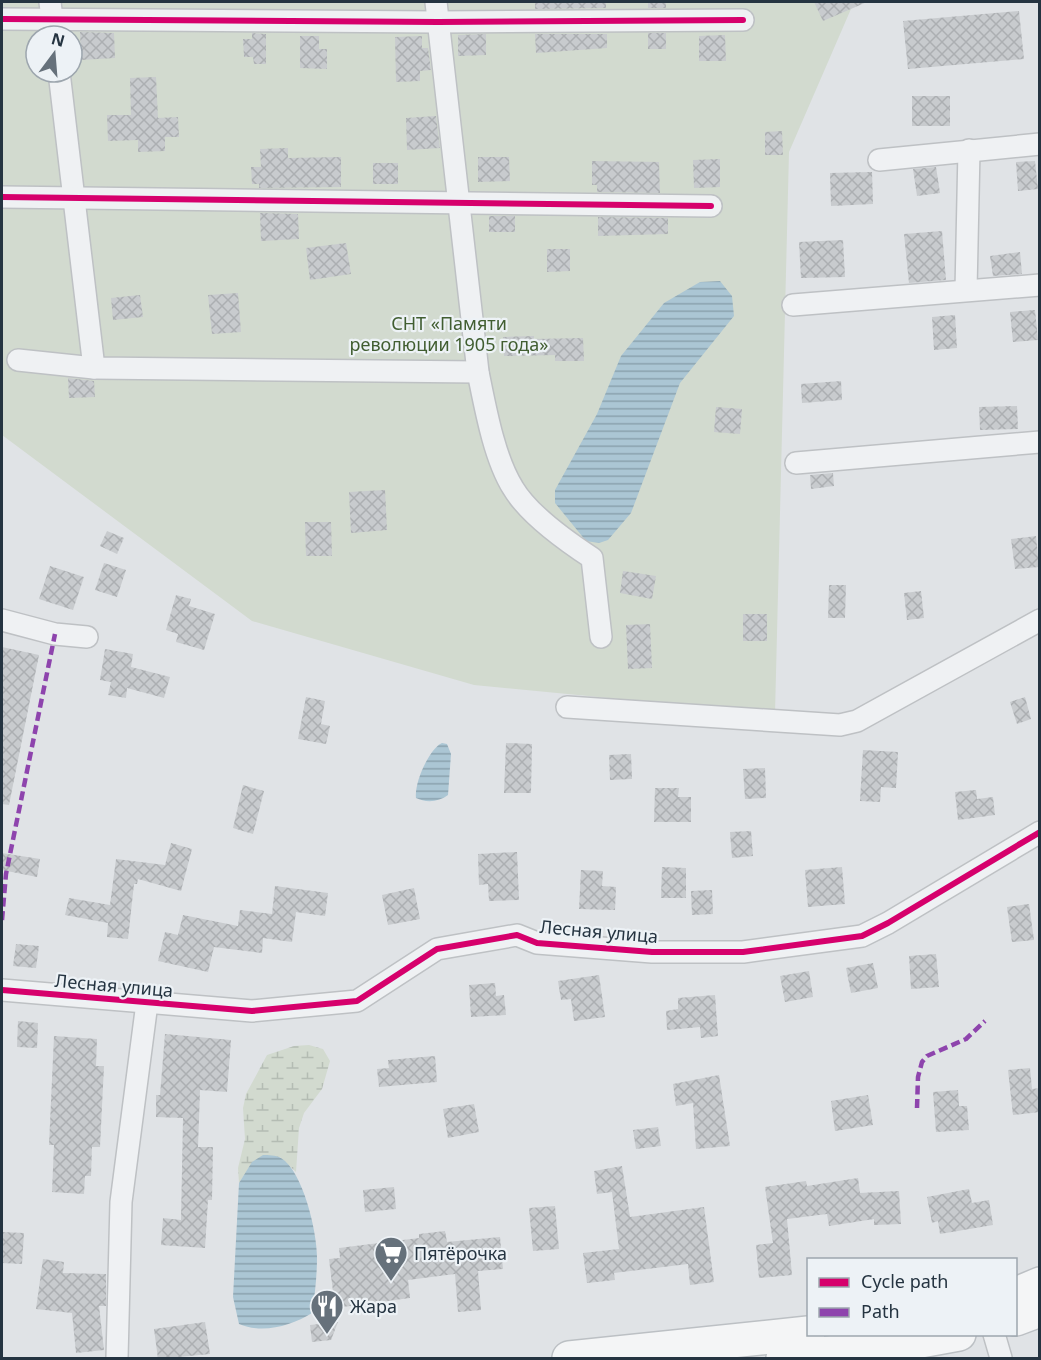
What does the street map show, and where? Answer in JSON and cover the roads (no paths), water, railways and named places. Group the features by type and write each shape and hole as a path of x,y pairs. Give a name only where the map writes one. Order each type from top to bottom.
{"main road":[{"path":"1017,1294 1040,1284"},
{"path":"1017,1319 1040,1310"},
{"path":"569,1359 807,1333"},
{"path":"783,1359 953,1336"}],"street":[{"path":"437,12 478,372 490,428 513,488 555,533 592,558 601,637"},
{"path":"2,19 437,12 743,20"},
{"path":"61,84 94,368"},
{"path":"879,160 1040,144"},
{"path":"966,290 969,150"},
{"path":"2,197 711,206"},
{"path":"793,305 1040,285"},
{"path":"18,360 94,368 478,372"},
{"path":"796,463 1040,442"},
{"path":"2,620 55,634 87,637"},
{"path":"567,707 840,724 857,721 1040,620"},
{"name":"Лесная улица","path":"2,990 252,1011 357,1002 437,949 518,935 537,943 652,952 743,952 862,936 888,923 1040,832"},
{"path":"117,1359 120,1202 147,1003"},
{"path":"994,1336 1001,1359"}],"water":[{"path":"720,281 732,296 734,316 680,383 631,513 608,540 599,543 586,541 555,503 555,490 597,414 621,356 664,303 700,282"},
{"path":"442,743 447,744 451,754 448,795 432,801 416,798 417,784 423,767 432,752"},
{"path":"263,1155 281,1158 296,1175 311,1218 317,1264 312,1313 286,1325 258,1328 239,1324 233,1297 239,1183 252,1162"}],"place":[{"name":"Пятёрочка","path":"391,1282"},
{"name":"Жара","path":"327,1335"}],"park label":[{"name":"СНТ «Памяти революции 1905 года»","path":"449,333"}]}
